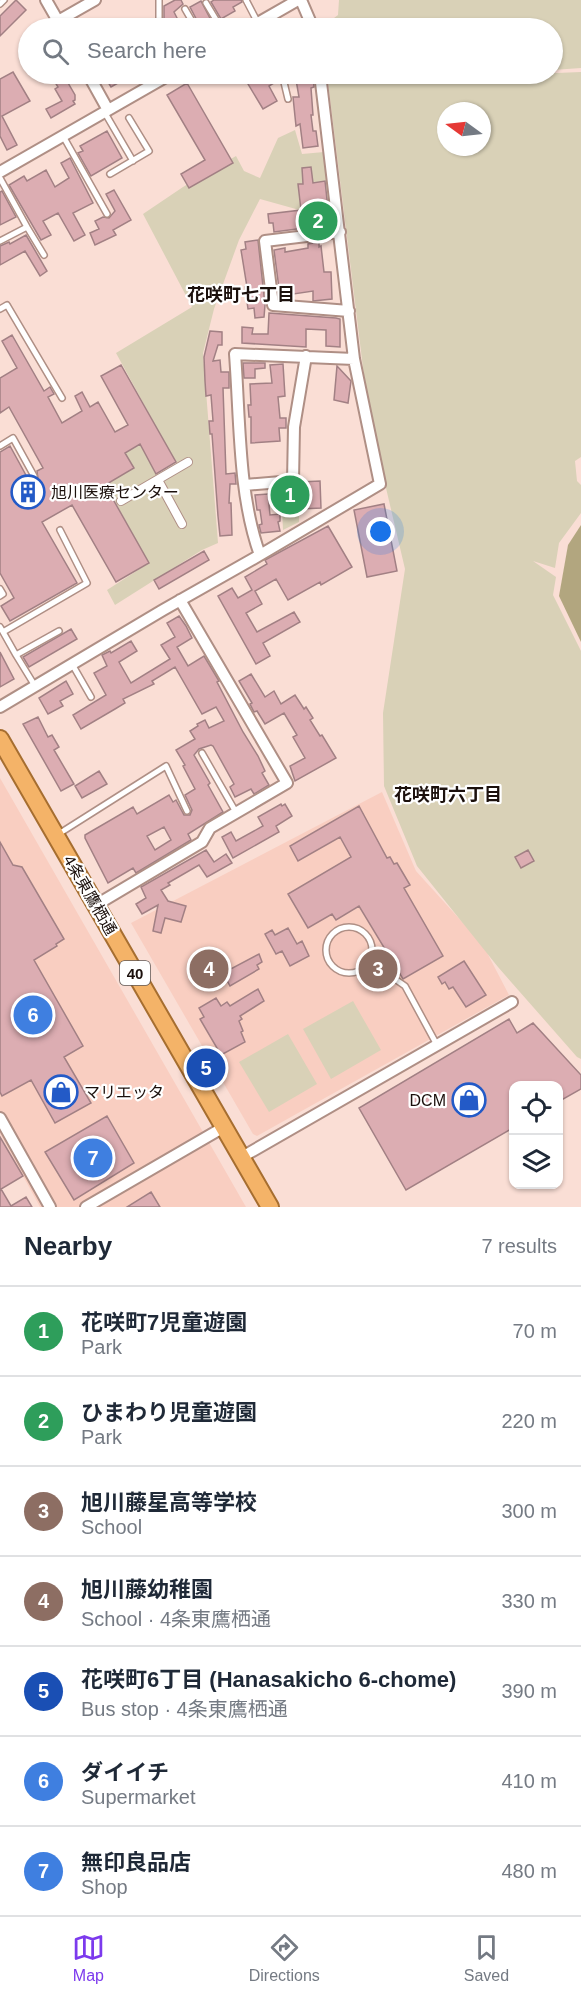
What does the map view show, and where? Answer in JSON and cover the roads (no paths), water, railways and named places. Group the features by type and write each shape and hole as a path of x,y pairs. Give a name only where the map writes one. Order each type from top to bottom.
{"highway":[{"name":"4条東鷹栖通","path":"0,739 270,1207"}],"street":[{"path":"46,0 56,18"},
{"path":"70,18 95,0"},
{"path":"269,18 300,0 308,18"},
{"path":"93,84 106,111"},
{"path":"0,172 150,84"},
{"path":"0,707 380,484 354,358 321,84"},
{"path":"340,232 265,241 273,305 349,312"},
{"path":"260,555 251,530 245,485 235,354 354,358"},
{"path":"245,485 293,482 294,427 306,356"},
{"path":"121,501 188,462"},
{"path":"158,480 182,524"},
{"path":"96,905 202,842 210,828 287,783 180,600"},
{"path":"242,1157 512,1002"},
{"path":"0,1118 50,1207"},
{"path":"86,1207 224,1127"}],"lane":[{"path":"0,4 4,0"},
{"path":"159,0 159,18"},
{"path":"246,0 251,18"},
{"path":"206,3 215,18"},
{"path":"185,9 190,18"},
{"path":"284,84 288,99"},
{"path":"106,111 132,161"},
{"path":"110,174 149,152 129,118"},
{"path":"63,136 107,214"},
{"path":"0,178 44,255"},
{"path":"0,241 27,226"},
{"path":"0,309 7,305 62,398"},
{"path":"0,446 13,438 34,476"},
{"path":"34,686 2,629 87,583 60,530"},
{"path":"0,589 3,594 0,596"},
{"path":"16,656 58,631"},
{"path":"0,643 7,639"},
{"path":"72,664 91,697"},
{"path":"202,753 237,814"},
{"path":"56,836 165,766 187,811"},
{"path":"350,927 361,930 371,944 369,961 361,970 355,972 338,970 333,966 326,950 333,934 350,927"},
{"path":"369,961 405,986 437,1045"}],"place":[{"name":"ひまわり児童遊園","path":"318,221"},
{"name":"旭川医療センター","path":"28,492"},
{"name":"花咲町7児童遊園","path":"290,495"},
{"name":"旭川藤幼稚園","path":"209,969"},
{"name":"旭川藤星高等学校","path":"378,969"},
{"name":"ダイイチ","path":"33,1015"},
{"name":"花咲町6丁目 (Hanasakicho 6-chome)","path":"206,1068"},
{"name":"マリエッタ","path":"61,1092"},
{"name":"DCM","path":"469,1100"},
{"name":"無印良品店","path":"93,1158"}],"district":[{"name":"花咲町七丁目","path":"241,295"},
{"name":"花咲町六丁目","path":"448,795"}]}
